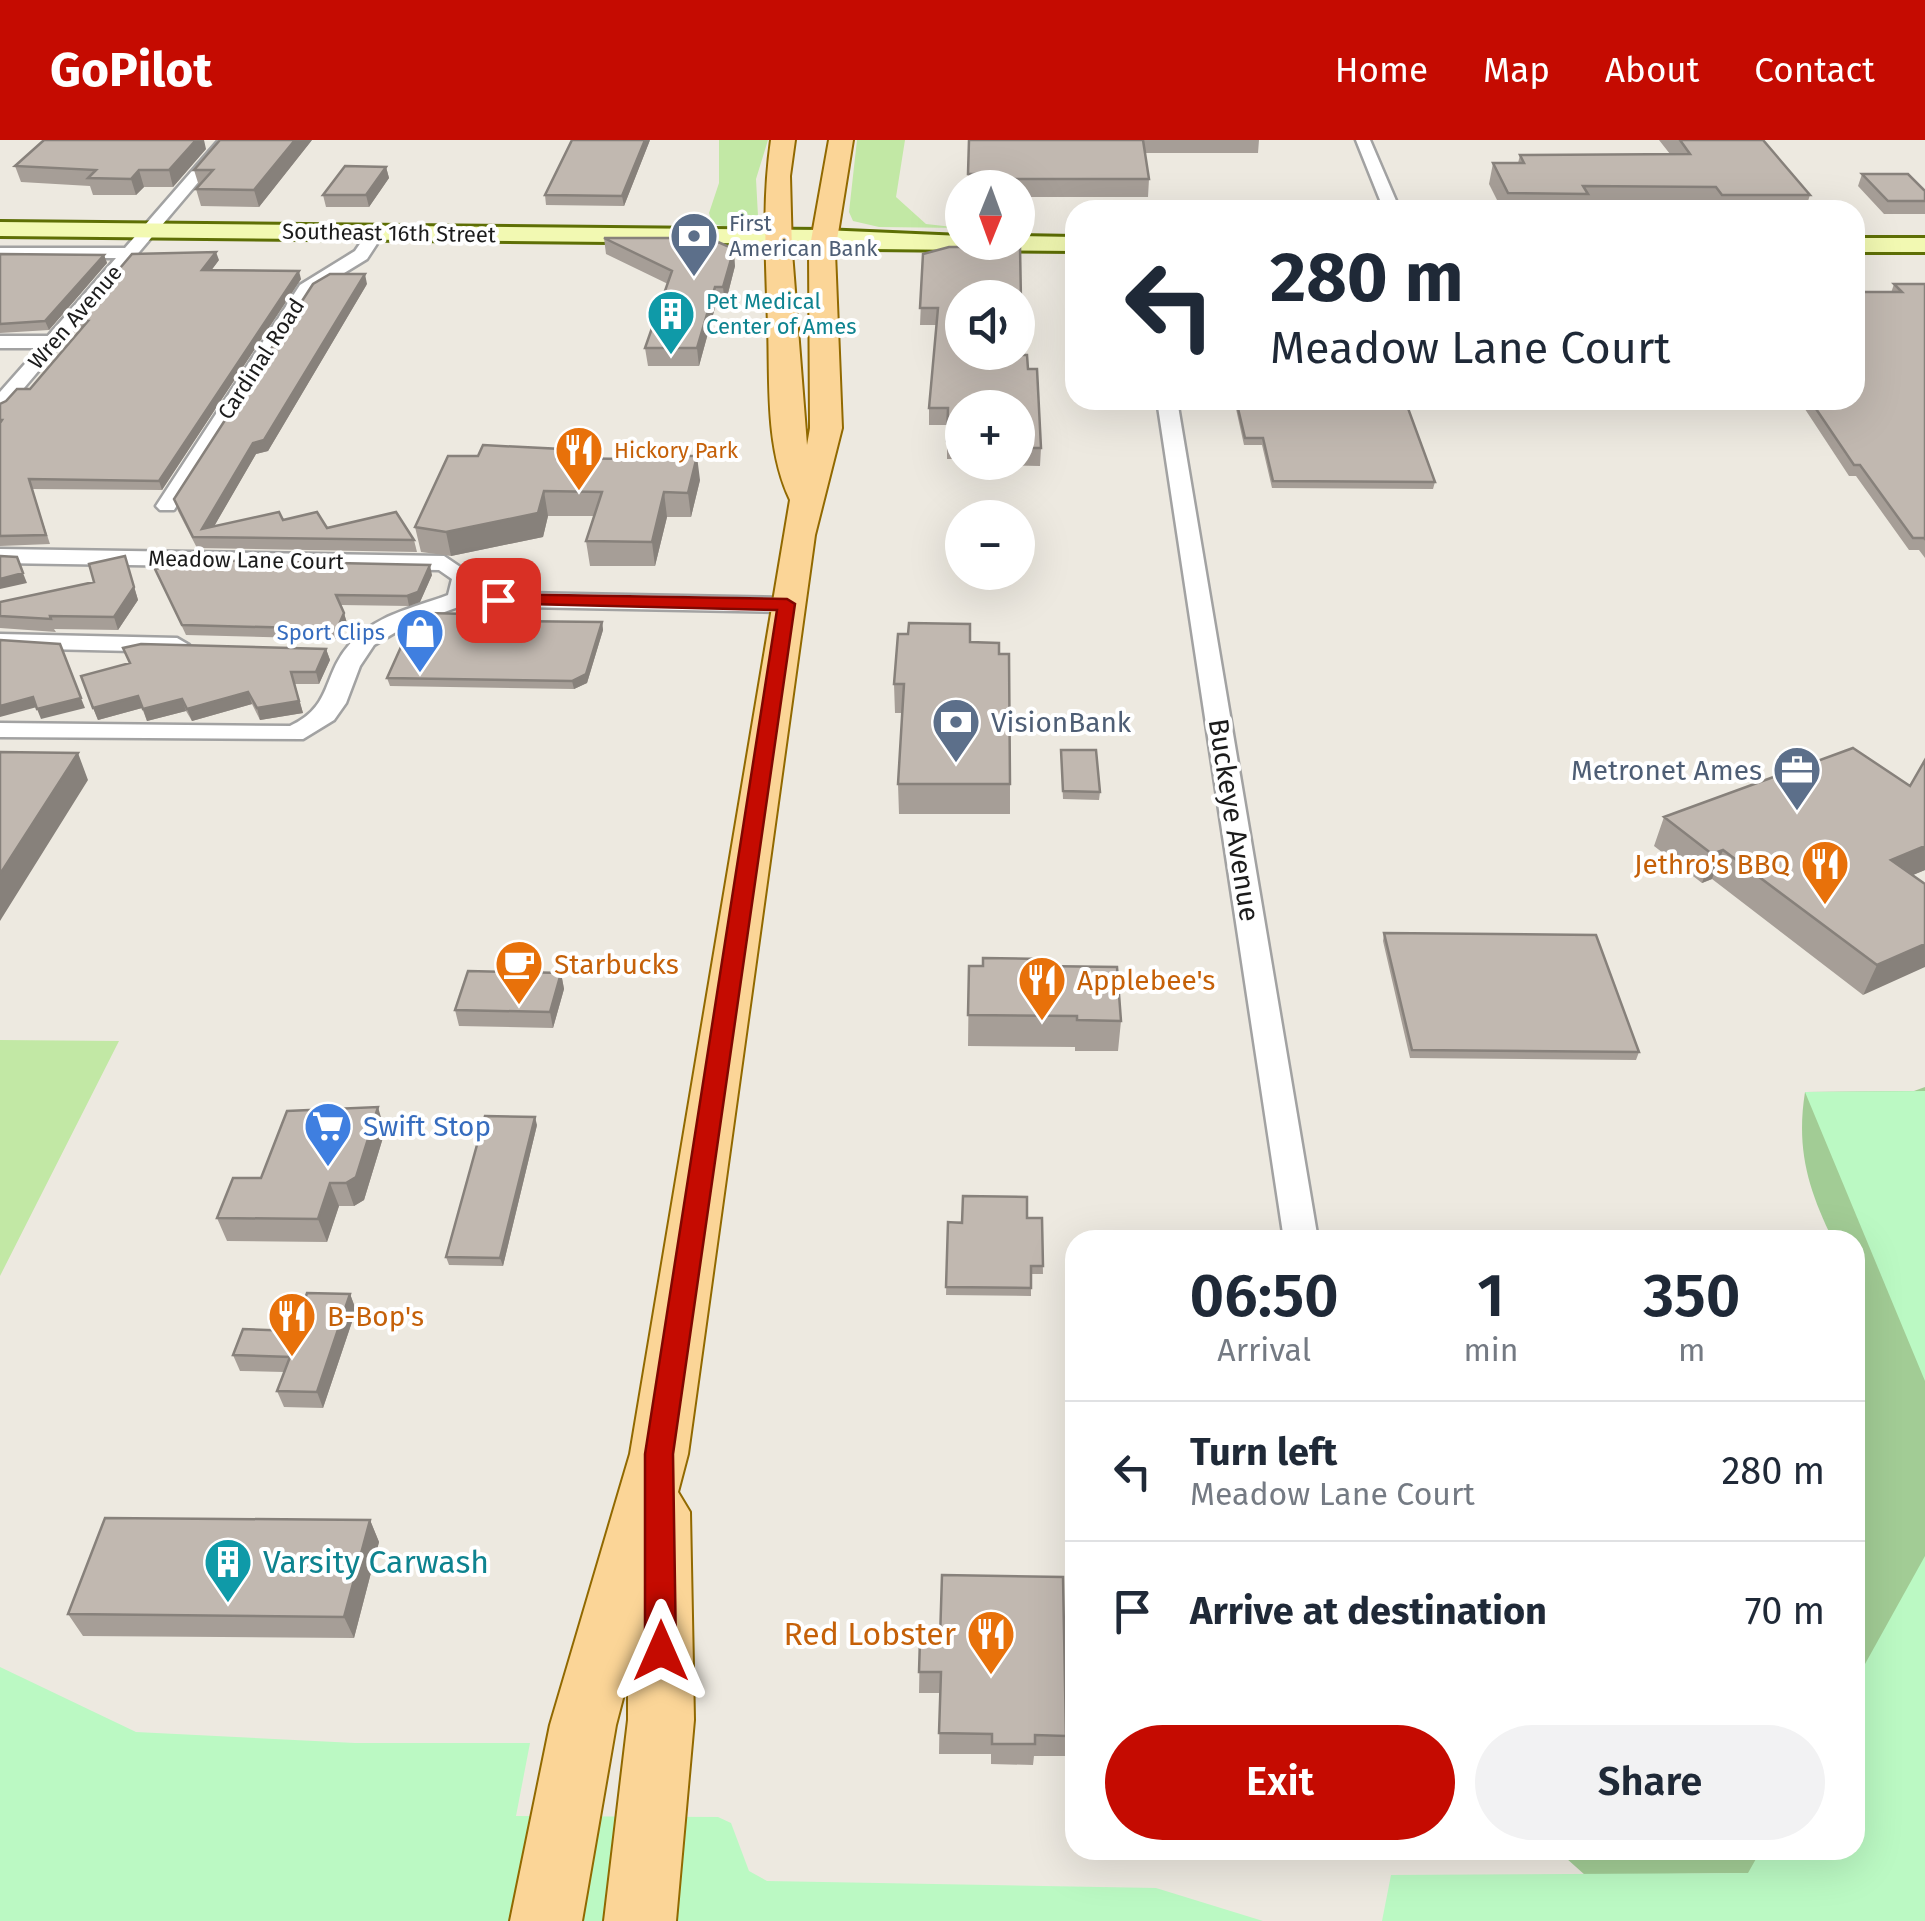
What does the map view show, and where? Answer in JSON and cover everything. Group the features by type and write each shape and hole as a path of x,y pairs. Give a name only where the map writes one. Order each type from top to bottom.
{"main road":[{"path":"783,140 778,176 779,236 789,449 804,497"},
{"path":"797,140 805,226 824,237 870,242 1065,244"},
{"path":"546,1921 583,1724 659,1454 804,497 822,453 826,428 824,237 841,140"},
{"name":"Southeast 16th Street","path":"0,229 824,237"},
{"path":"824,237 945,233"},
{"path":"1035,234 1065,234"},
{"path":"1865,245 1925,245"},
{"path":"640,1921 654,1817 661,1720 659,1454"}],"street":[{"name":"Wren Avenue","path":"0,404 227,140"},
{"path":"1363,140 1388,200"},
{"name":"Cardinal Road","path":"167,506 306,289 361,254 376,233"},
{"path":"0,253 130,254"},
{"path":"0,342 54,342"},
{"name":"Buckeye Avenue","path":"1170,410 1299,1230"},
{"name":"Meadow Lane Court","path":"0,556 444,562 464,577 458,599"},
{"path":"0,730 294,734 315,726 330,712 346,650 458,599 787,604"},
{"path":"0,641 198,646"}],"green space":[{"path":"719,140 768,140 756,179 758,216 743,226 712,223 709,213 719,183"},
{"path":"857,140 905,140 896,197 926,224 945,228 879,227 853,221 849,212"},
{"path":"0,1040 119,1041 0,1276"},
{"path":"1925,1087 1925,1883 1749,1873 1585,1875 1568,1860 1865,1860 1865,1230 1829,1230 1806,1168 1803,1113 1805,1092 1914,1091"},
{"path":"1925,1091 1925,1381 1865,1230 1805,1092"},
{"path":"1925,1556 1925,1921 1382,1921 1391,1875 1748,1873 1755,1860 1865,1860 1865,1664"},
{"path":"0,1667 136,1732 355,1743 530,1743 516,1816 718,1817 731,1823 749,1871 767,1881 1156,1888 1263,1921 0,1921"}],"building":[{"path":"44,140 196,140 169,170 139,170 131,179 88,178 96,170 15,166"},
{"path":"220,140 295,140 254,190 196,189 213,170 194,170"},
{"path":"572,140 645,140 622,196 545,195"},
{"path":"969,140 1143,140 1149,179 1035,179 1035,170 968,170"},
{"path":"1680,140 1763,140 1810,195 1722,195 1716,187 1583,186 1588,194 1508,193 1493,163 1524,163 1520,155 1690,154"},
{"path":"345,166 386,167 366,195 323,195"},
{"path":"1862,174 1908,174 1925,191 1925,201 1888,201"},
{"path":"604,238 709,238 734,249 723,287 715,287 697,348 645,348 672,271"},
{"path":"945,248 945,260 1020,260 1021,280 945,280 945,370 1037,369 1041,448 1035,448 1035,390 945,390 945,408 929,408 938,308 920,308 923,254"},
{"path":"216,252 202,270 299,271 159,481 29,479 46,535 0,536 0,404 17,389 30,389 88,321 75,321 132,254"},
{"path":"0,254 104,255 45,321 0,324"},
{"path":"330,274 365,274 264,440 253,443 202,529 279,512 283,520 317,512 327,528 396,512 414,540 193,537 174,499 313,284"},
{"path":"1894,284 1925,284 1925,539 1913,538 1860,465 1854,465 1817,410 1865,410 1865,292 1902,292"},
{"path":"1238,410 1409,410 1435,482 1273,481 1263,438 1245,438"},
{"path":"483,445 561,449 557,458 627,459 630,447 672,447 669,456 697,456 688,493 664,492 652,542 586,541 602,492 544,491 538,513 446,532 415,527 448,456 478,456"},
{"path":"0,556 17,557 23,573 0,579"},
{"path":"125,556 134,587 114,617 0,616 0,602 94,582 89,564"},
{"path":"191,560 430,565 418,592 407,596 336,595 344,613 337,629 182,625 155,569"},
{"path":"427,613 510,615 507,621 602,622 586,674 572,681 387,678 414,618"},
{"name":"VisionBank","path":"909,623 970,624 970,642 999,643 999,654 1009,654 1010,784 898,784 904,684 894,684 898,634 908,634"},
{"path":"0,640 60,644 81,698 37,709 33,697 0,706"},
{"path":"141,644 326,649 316,672 291,672 299,701 257,708 248,692 187,709 182,699 143,709 138,696 93,708 81,676 130,663 123,648"},
{"path":"1853,748 1910,786 1925,760 1925,846 1891,860 1925,884 1925,944 1877,965 1723,850 1712,854 1664,817"},
{"path":"1061,750 1096,750 1100,792 1063,791"},
{"path":"0,752 78,753 0,874"},
{"path":"1384,933 1596,935 1639,1052 1412,1050"},
{"path":"983,958 1041,959 1042,966 1117,967 1121,1021 1077,1020 1077,1016 968,1015 969,966 983,966"},
{"path":"468,971 561,973 550,1012 455,1010"},
{"path":"378,1107 356,1177 346,1183 330,1183 318,1219 217,1218 233,1178 261,1178 287,1111"},
{"path":"485,1116 535,1117 500,1258 446,1257"},
{"path":"963,1196 1027,1197 1027,1218 1042,1218 1043,1266 1031,1266 1031,1288 946,1287 948,1222 962,1223"},
{"path":"307,1293 350,1294 317,1392 277,1391 290,1357 233,1355 243,1329 294,1331"},
{"name":"Varsity Carwash","path":"105,1518 370,1520 344,1617 68,1614"},
{"name":"Red Lobster","path":"942,1575 1063,1577 1065,1736 1035,1735 1035,1744 992,1744 992,1734 939,1733 941,1672 919,1672 920,1639 940,1639"}],"place":[{"name":"First American Bank","path":"694,278"},
{"name":"Pet Medical Center of Ames","path":"671,356"},
{"name":"Hickory Park","path":"579,492"},
{"name":"Sport Clips","path":"420,674"},
{"name":"VisionBank","path":"956,764"},
{"name":"Metronet Ames","path":"1797,812"},
{"name":"Jethro's BBQ","path":"1825,906"},
{"name":"Starbucks","path":"519,1006"},
{"name":"Applebee's","path":"1042,1022"},
{"name":"Swift Stop","path":"328,1168"},
{"name":"B-Bop's","path":"292,1358"},
{"name":"Varsity Carwash","path":"228,1604"},
{"name":"Red Lobster","path":"991,1676"}],"route":[{"path":"498,600 787,604 659,1454 661,1651"}]}
